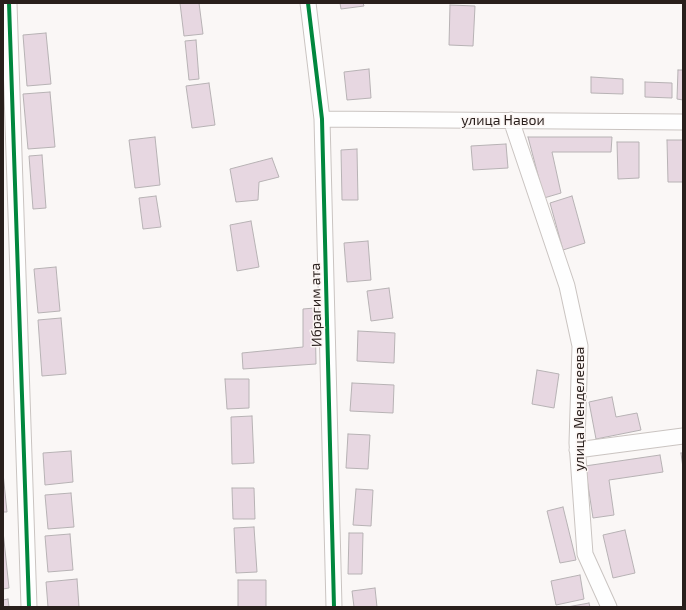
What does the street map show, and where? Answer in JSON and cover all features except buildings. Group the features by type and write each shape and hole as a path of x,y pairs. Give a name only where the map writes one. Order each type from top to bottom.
{"street":[{"path":"9,3 29,607"},
{"name":"Ибрагим ата","path":"308,3 322,119 334,607"},
{"name":"улица Навои","path":"322,119 683,122"},
{"name":"улица Менделеева","path":"511,120 567,286 580,346 577,450 585,554 609,607"},
{"path":"577,450 683,436"}],"cycle path":[{"path":"9,3 29,607"},
{"path":"308,3 322,119 334,607"}]}
